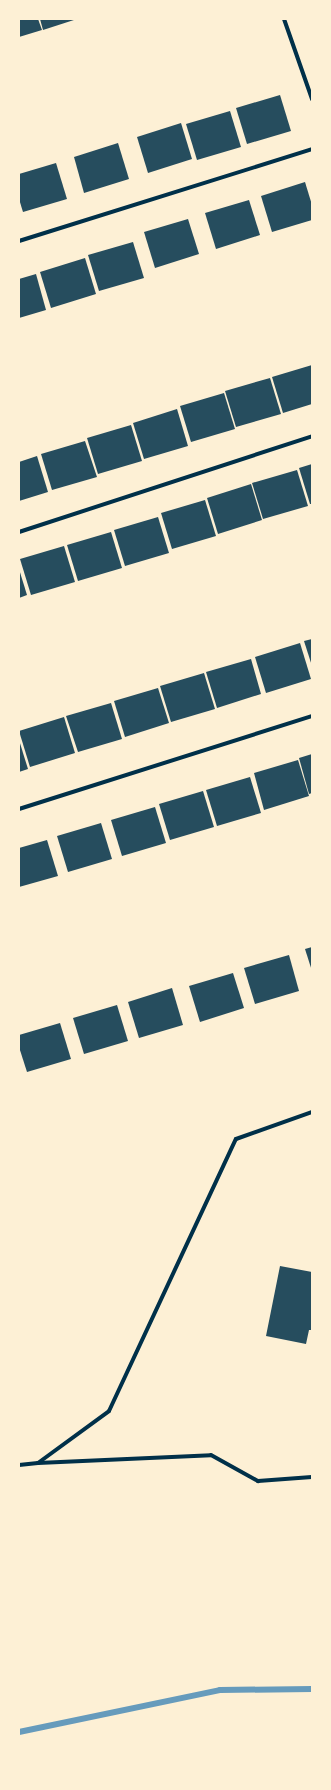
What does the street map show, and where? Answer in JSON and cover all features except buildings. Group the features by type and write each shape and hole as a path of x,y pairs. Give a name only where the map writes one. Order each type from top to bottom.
{"street":[{"path":"284,19 312,99"},
{"path":"19,241 312,149"},
{"path":"19,532 312,436"},
{"path":"19,809 312,716"},
{"path":"38,1462 109,1411 236,1138 312,1112"},
{"path":"19,1465 38,1462 211,1455 258,1481 312,1477"}],"waterway":[{"path":"19,1732 220,1690 312,1689"}]}
